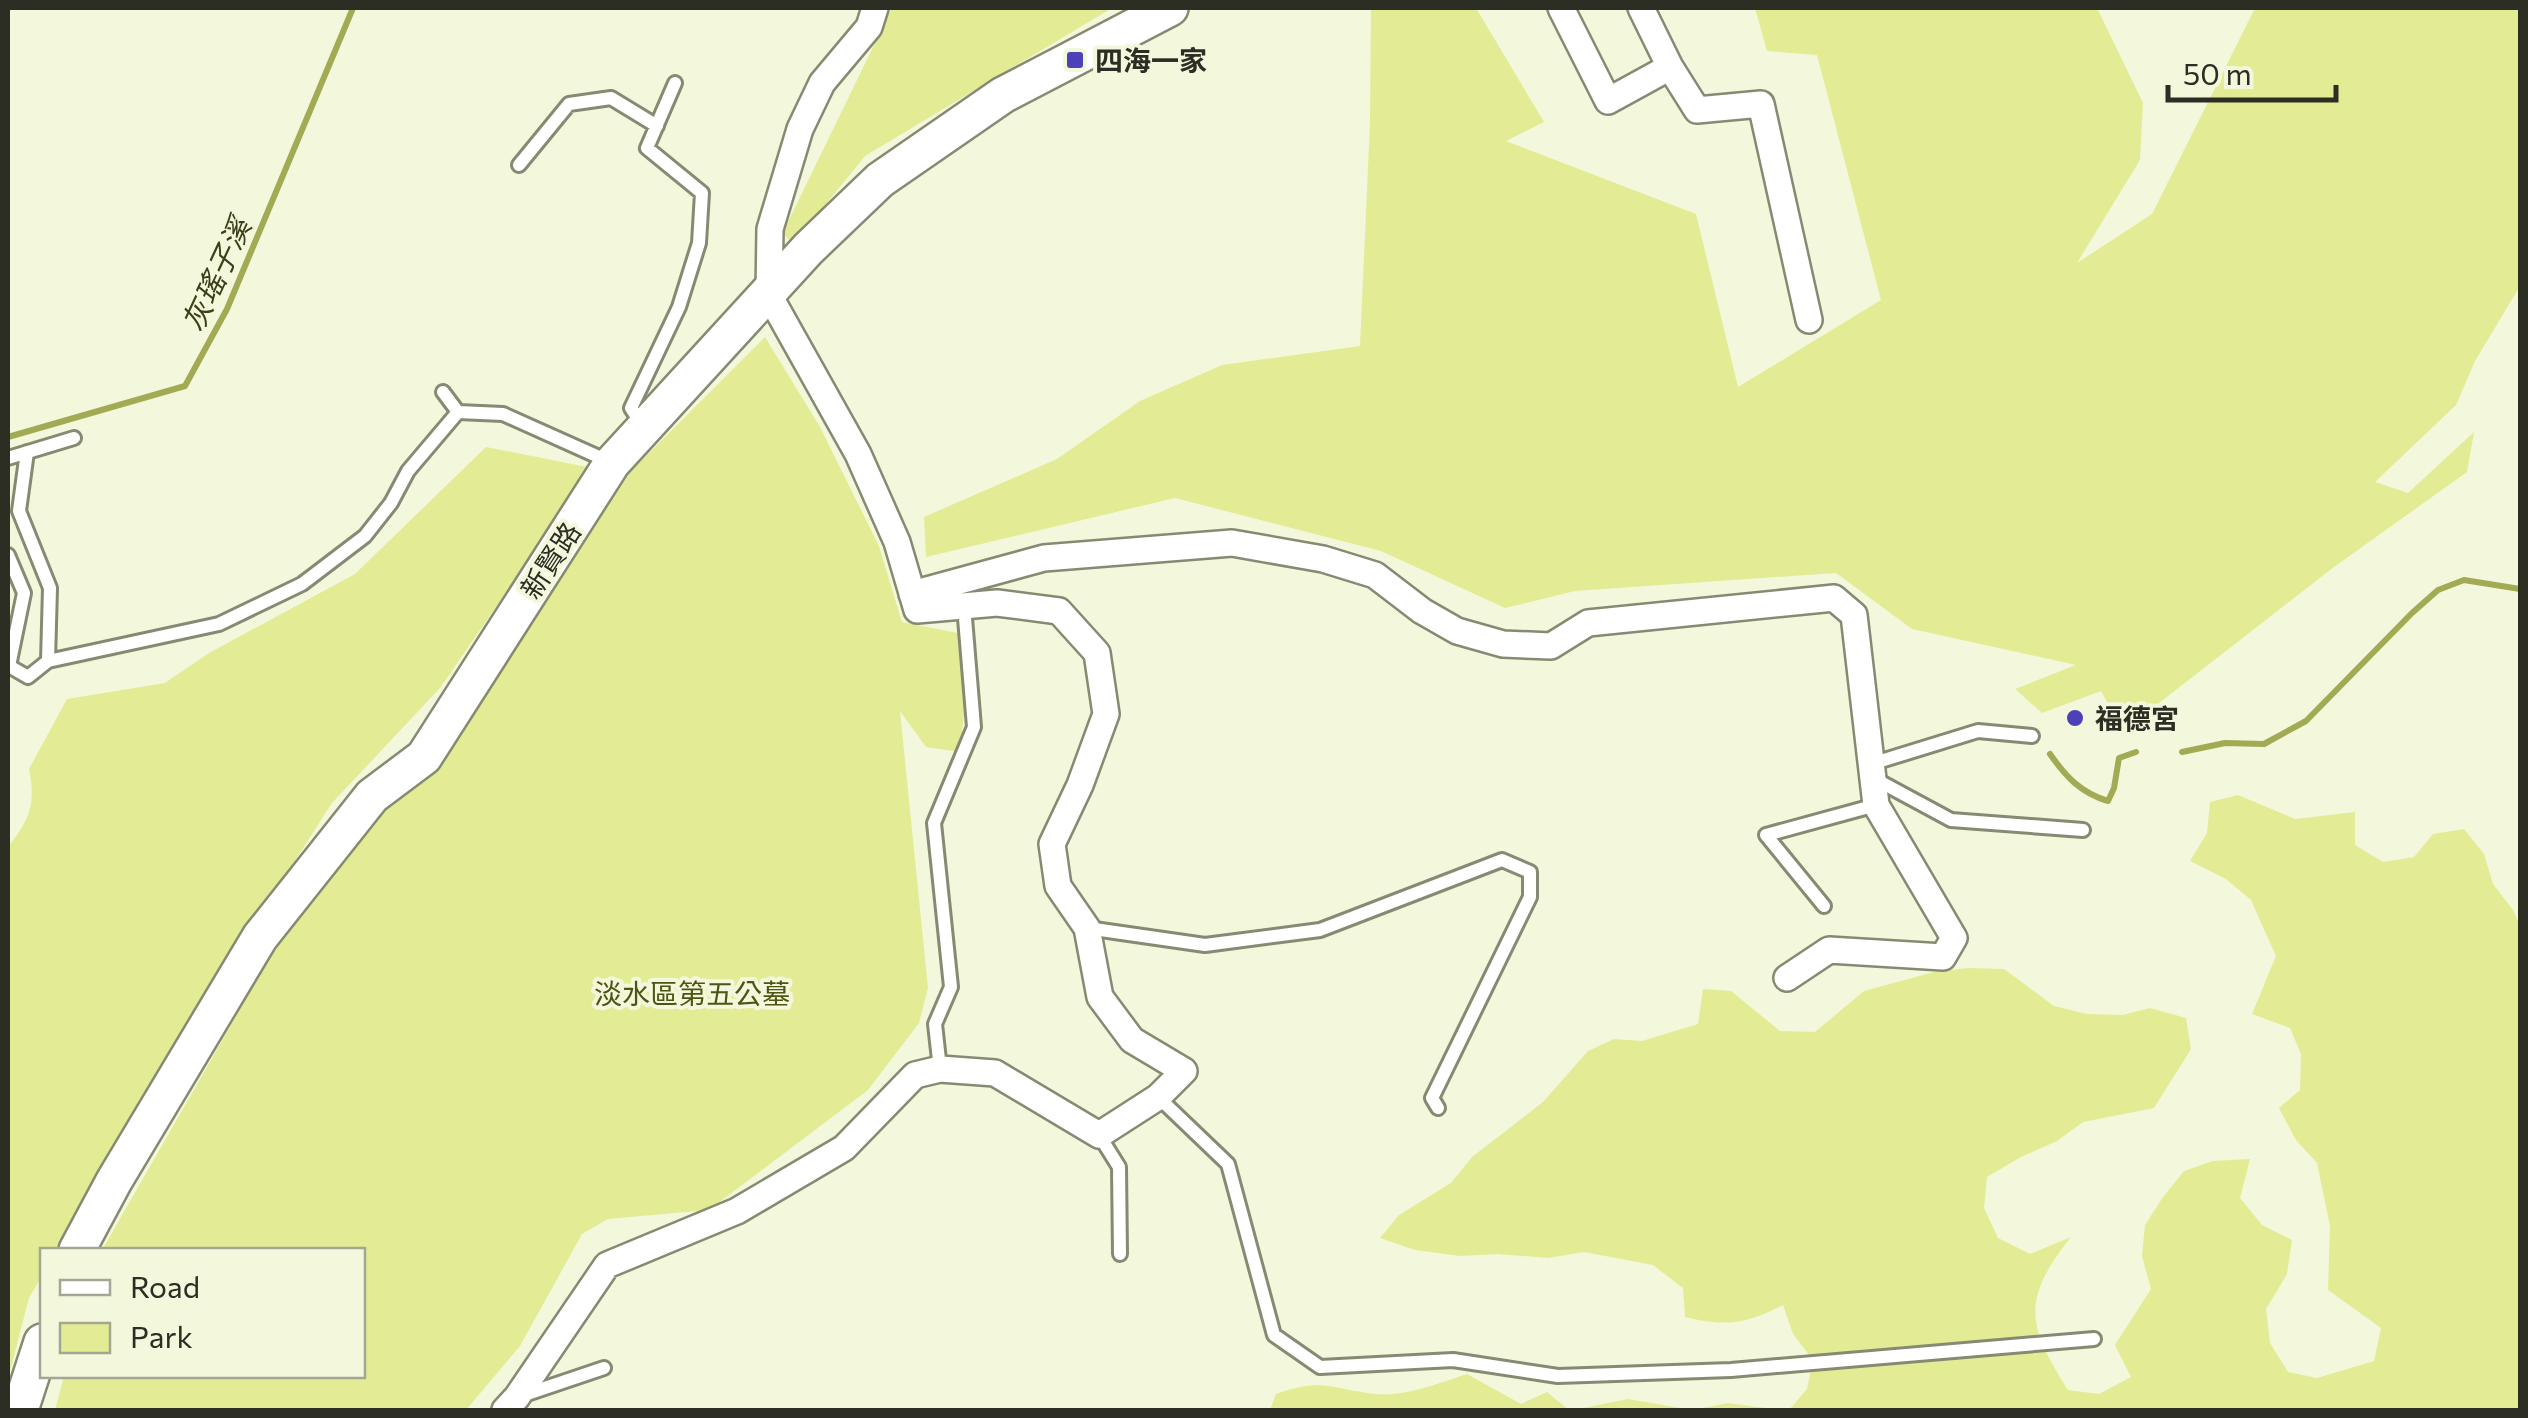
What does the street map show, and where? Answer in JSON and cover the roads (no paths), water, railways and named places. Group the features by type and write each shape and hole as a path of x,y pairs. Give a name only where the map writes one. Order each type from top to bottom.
{"street":[{"path":"511,1404 606,1265 737,1211 844,1148 915,1075 940,1069 996,1074 1099,1135 1158,1096 1184,1071 1132,1040 1100,997 1087,928 1058,886 1052,844 1080,785 1106,714 1097,652 1058,610 997,603 917,610 897,542 858,454 769,295 770,229 800,129 822,83 869,27 875,8"},
{"name":"新賢路","path":"78,1248 260,937 372,796 424,757 612,463 808,249 880,180 1003,94 1170,8"},
{"path":"1561,8 1608,100 1670,67"},
{"path":"1641,8 1670,67 1698,110 1761,104 1809,320"},
{"path":"912,594 1044,558 1232,542 1323,559 1376,575 1457,632 1503,644 1551,646 1588,623 1834,598 1854,615 1876,805 1954,938 1943,957 1829,950 1787,978"},
{"path":"20,1410 40,1348"}],"lane":[{"path":"644,427 631,408 679,307 699,243 702,193 647,148 675,83"},
{"path":"519,165 569,104 611,98 657,126"},
{"path":"444,392 458,412"},
{"path":"458,412 503,414 612,463"},
{"path":"8,555 24,593 8,666 28,677 48,660 219,624 302,584 366,536 391,504 408,471 458,412"},
{"path":"8,458 74,438"},
{"path":"27,452 19,511 50,588 48,660"},
{"path":"940,1069 935,1024 951,987 934,824 974,727 964,606"},
{"path":"1873,772 1978,731 2032,736"},
{"path":"1873,772 1952,820 2083,830"},
{"path":"1824,906 1766,835 1876,805"},
{"path":"1087,928 1205,945 1320,930 1502,860 1530,872 1530,897 1432,1098 1438,1108"},
{"path":"1158,1096 1228,1164 1274,1335 1320,1368 1453,1360 1558,1376 1712,1371 2094,1338"},
{"path":"1099,1135 1119,1167 1120,1254"},
{"path":"511,1404 604,1368"}],"waterway":[{"name":"灰瑤子溪","path":"8,437 185,386 227,309 353,8"},
{"path":"2182,752 2225,743 2264,744 2306,721 2438,590 2464,580 2520,589"},
{"path":"2050,754 2075,783 2108,801 2119,758 2136,752"}],"place":[{"name":"四海一家","path":"1075,60"},
{"name":"福德宮","path":"2075,718"}],"park label":[{"name":"淡水區第五公墓","path":"692,993"}]}
